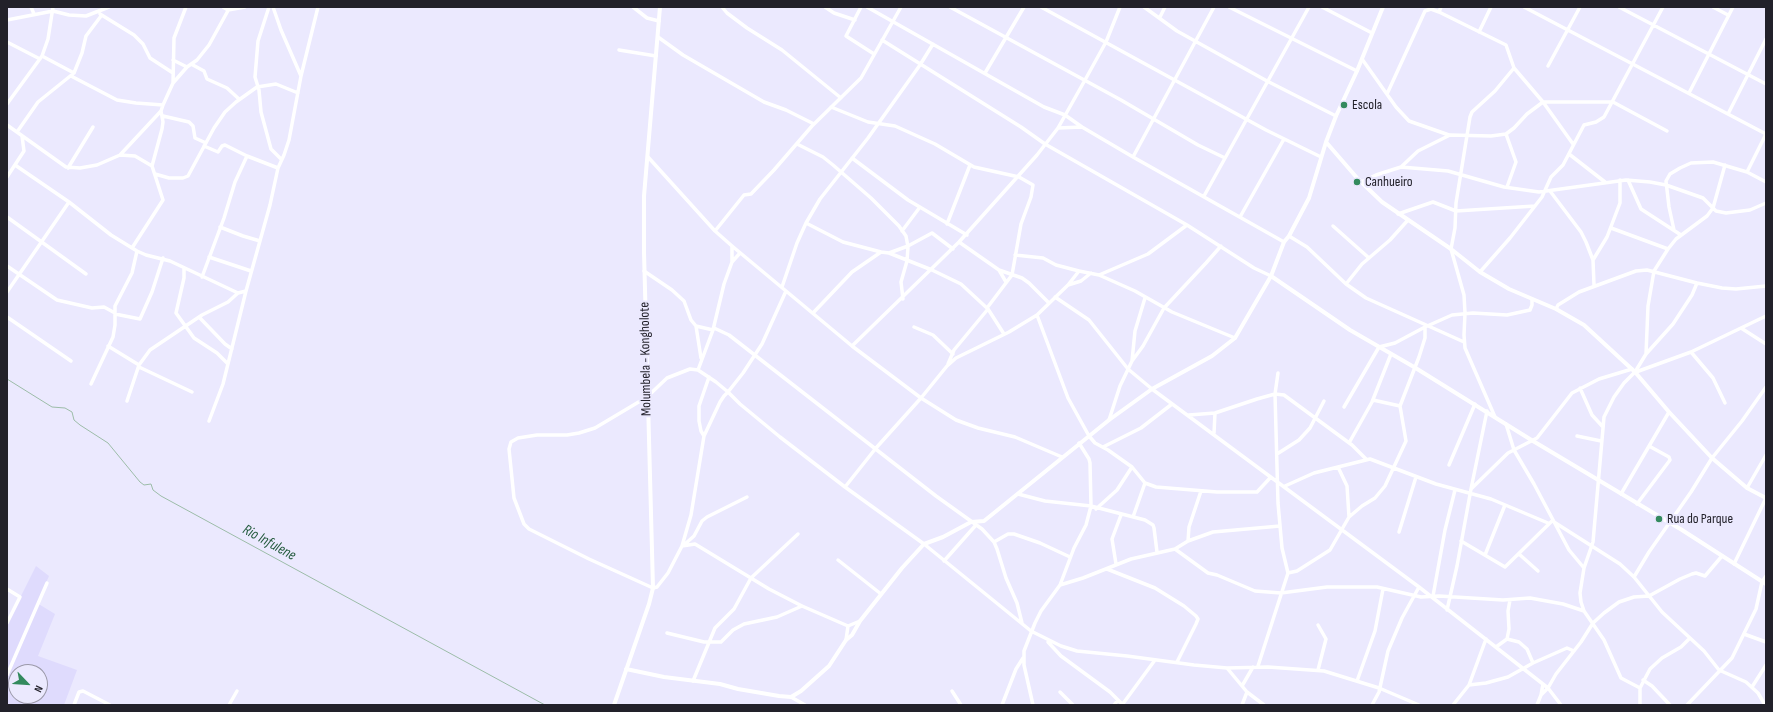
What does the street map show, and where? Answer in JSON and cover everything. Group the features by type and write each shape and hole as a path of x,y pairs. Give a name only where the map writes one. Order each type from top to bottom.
{"street":[{"path":"31,7 34,14"},
{"path":"7,20 53,9 79,16 97,12 109,7"},
{"path":"173,83 174,38 186,7"},
{"path":"223,7 245,7"},
{"path":"269,7 258,41 255,77 261,112 271,148 281,159"},
{"path":"273,7 281,30 301,76"},
{"path":"209,421 223,384 246,291 270,205 278,168 289,140 301,76 318,7"},
{"path":"633,7 647,18 659,21"},
{"name":"Molumbela - Kongholote","path":"614,705 649,604 653,588 644,270 644,196 660,7"},
{"path":"722,7 727,13 746,28 782,50 841,98"},
{"path":"826,7 834,13 855,20"},
{"path":"862,7 846,36 874,54"},
{"path":"868,7 1044,107 1065,115 1082,127 1133,157 1284,242"},
{"path":"715,231 744,195 751,194 814,124 860,78 901,7"},
{"path":"950,7 1085,80 1212,153 1225,158"},
{"path":"985,73 1024,7"},
{"path":"1041,7 1246,119 1321,157"},
{"path":"852,346 903,299 967,235 1020,176 1058,128 1106,42 1120,7"},
{"path":"1144,7 1178,31 1267,81 1336,116"},
{"path":"1160,18 1165,7"},
{"path":"1133,157 1214,7"},
{"path":"1229,7 1290,39 1357,71"},
{"path":"1204,196 1308,7"},
{"path":"1322,7 1372,33"},
{"path":"1330,12 1332,7"},
{"path":"791,697 801,691 829,666 846,640 852,635 860,621 881,594 924,544 942,537 971,522 984,521 1109,420 1152,389 1212,356 1235,338 1271,276 1284,242 1289,236 1309,198 1321,157 1336,116 1357,71 1383,7"},
{"path":"1439,12 1441,7"},
{"path":"1479,32 1491,7"},
{"path":"1524,7 1766,134 1747,172"},
{"path":"1548,66 1580,7"},
{"path":"1619,7 1766,84"},
{"path":"1480,272 1510,238 1535,206 1551,177 1563,165 1584,125 1600,120 1613,102 1663,7"},
{"path":"1713,7 1728,15"},
{"path":"1689,93 1733,7"},
{"path":"7,125 68,168 80,168 97,165 120,155 161,111 173,83 187,66 197,60 209,45 229,8"},
{"path":"7,104 41,58 48,39 53,9"},
{"path":"1387,94 1425,11 1431,9 1506,45 1514,68 1543,102 1573,144"},
{"path":"97,12 101,16 134,35 143,44 150,58 173,73"},
{"path":"17,132 38,102 73,75 82,53 86,36 101,16"},
{"path":"658,37 683,55 764,102 786,110 814,124"},
{"path":"1728,114 1766,39"},
{"path":"882,40 1015,123 1045,144 1187,225 1254,268 1271,276 1350,330 1487,411 1533,441 1764,583"},
{"path":"7,42 41,58 117,100 163,105"},
{"path":"782,287 797,243 806,223 820,199 877,124 920,65 933,44"},
{"path":"619,50 656,56"},
{"path":"1362,59 1387,94 1409,121 1450,135 1491,136 1506,134 1527,114 1543,102 1613,102 1667,131"},
{"path":"174,60 187,66"},
{"path":"191,64 204,71 208,78 227,88 239,99"},
{"path":"1495,417 1467,353 1464,342 1466,313 1464,295 1451,249 1468,126 1472,112 1495,91 1514,68"},
{"path":"155,174 168,178 186,177 193,170 219,120 239,99 257,88 276,84 298,93"},
{"path":"831,107 877,124 890,125 916,135 941,147 970,165 988,171 1020,176 1033,185 1022,217 1012,275 952,352 947,366"},
{"path":"132,248 163,200 152,166 162,129 163,116 161,111"},
{"path":"163,116 189,122 193,126 195,138 218,152 222,146 225,145 246,156 278,168"},
{"path":"68,168 93,127"},
{"path":"1058,128 1082,127"},
{"path":"1506,134 1516,162 1507,187"},
{"path":"1402,167 1418,151 1450,135"},
{"path":"7,177 24,151 22,136"},
{"path":"1240,217 1284,139"},
{"path":"1326,142 1361,182 1382,202 1398,214 1451,249 1480,272 1509,289 1556,309 1584,325 1633,370 1669,412 1712,458 1747,488 1766,498 1734,564"},
{"path":"797,144 823,157 841,172 871,198 906,236 908,246 907,261 901,282 903,299"},
{"path":"1569,154 1605,182"},
{"path":"120,155 135,156 152,166"},
{"path":"202,277 224,218 235,182 246,156"},
{"path":"648,157 715,231 852,346 921,398 956,420 978,428 1015,437 1062,457"},
{"path":"852,158 920,207 967,235"},
{"path":"1674,230 1666,185 1667,176 1691,163 1713,162 1725,165 1747,172 1766,182"},
{"path":"15,165 132,248 146,255 163,258 238,293"},
{"path":"947,224 970,165"},
{"path":"1646,354 1648,306 1654,271 1668,249 1681,235 1707,216 1713,208 1725,165"},
{"path":"1361,182 1376,175 1402,167 1433,169 1461,174 1507,187 1544,192 1620,180 1666,185 1703,198 1716,211 1726,213 1750,210 1766,203"},
{"path":"1593,260 1607,238 1620,203 1620,180"},
{"path":"1628,180 1641,209 1681,235"},
{"path":"1550,191 1581,232 1593,260 1594,285"},
{"path":"7,292 69,202"},
{"path":"1398,214 1434,202 1456,211 1535,206"},
{"path":"902,231 920,207"},
{"path":"7,217 86,274"},
{"path":"1346,284 1369,258 1390,240 1408,220"},
{"path":"806,223 843,242 889,254 932,270 961,284 987,309 1004,334"},
{"path":"1099,275 1148,254 1187,225"},
{"path":"1333,226 1369,258"},
{"path":"220,227 260,241"},
{"path":"1611,228 1668,249"},
{"path":"889,254 932,233 953,249"},
{"path":"1289,236 1307,248 1346,284 1366,298 1464,342"},
{"path":"959,242 999,270 1029,283 1049,303"},
{"path":"698,370 713,329 724,284 732,262 732,246"},
{"path":"1109,420 1120,386 1128,369 1143,346 1164,308 1220,246"},
{"path":"91,384 114,332 117,302 132,273 137,250"},
{"path":"813,313 852,272 881,252"},
{"path":"732,262 740,253"},
{"path":"1015,255 1043,258 1056,265 1079,272 1099,275 1135,291 1164,308 1235,338"},
{"path":"7,266 57,300 92,308 104,307 115,313 137,319 142,318 163,258"},
{"path":"209,258 251,272"},
{"path":"184,268 184,278 176,313 194,338 217,353 228,364"},
{"path":"644,270 681,298 691,320 696,326 702,359"},
{"path":"999,270 1006,282"},
{"path":"1556,309 1567,299 1594,285 1636,271 1654,271 1697,284 1736,289 1766,286"},
{"path":"845,487 876,448 921,398 947,366 956,358 1004,334 1037,315 1068,285 1079,272"},
{"path":"1068,285 1081,281 1091,273"},
{"path":"1640,688 1621,678 1604,640 1584,611 1580,593 1584,568 1592,546 1604,417 1614,397 1633,370 1673,324 1692,295 1697,284"},
{"path":"127,401 139,366 150,350 199,317 228,302 238,293 246,291"},
{"path":"786,291 768,332 754,355 728,392 720,402 704,436 683,545 657,587 653,588 529,529 524,524 514,498 509,448 511,442 518,438 537,435 567,435 595,428 647,397 667,378 690,369 698,370 728,392 740,404 780,437 845,487 924,544 1031,630 1061,646 1076,651 1227,668 1258,666 1318,670 1379,688 1419,705"},
{"path":"1055,296 1089,320 1128,369 1152,389 1214,433 1270,478 1285,486 1341,530 1432,597 1548,688 1562,705"},
{"path":"1132,361 1135,332 1145,298"},
{"path":"1344,407 1379,347 1395,343 1426,326 1452,315 1466,313 1507,315 1524,312 1531,308 1532,299"},
{"path":"1037,315 1068,398 1089,436 1095,443 1132,467 1145,483 1156,487 1200,491 1257,492 1270,478"},
{"path":"1471,491 1514,450 1537,438 1572,393 1580,388 1599,379 1691,352 1766,316"},
{"path":"7,317 71,361"},
{"path":"199,317 225,344 232,349"},
{"path":"696,326 713,329 729,335 982,529 994,542 1006,578 1017,604 1022,622"},
{"path":"1288,573 1297,571 1330,550 1349,517 1362,506 1375,498 1385,486 1404,446 1406,436 1400,406 1425,338 1426,326"},
{"path":"914,327 933,335 952,352 956,358"},
{"path":"1741,328 1766,344"},
{"path":"108,346 139,366 192,392"},
{"path":"1691,352 1713,378 1725,403"},
{"path":"1349,443 1373,400 1391,354"},
{"path":"1258,666 1288,573 1284,557 1280,526 1277,483 1275,394 1278,373"},
{"path":"704,436 701,431 699,421 699,406 709,377"},
{"path":"1634,577 1712,458 1742,421 1766,387"},
{"path":"1580,388 1592,415 1603,427"},
{"path":"1188,415 1215,413 1275,394 1288,396 1349,443 1366,459"},
{"path":"1373,400 1400,406"},
{"path":"1277,454 1299,440 1316,418 1324,402"},
{"path":"1103,447 1141,428 1172,404"},
{"path":"1449,465 1475,404"},
{"path":"1447,610 1487,411"},
{"path":"1621,494 1669,412"},
{"path":"1214,433 1215,413"},
{"path":"1506,424 1514,450 1569,550 1584,568"},
{"path":"1576,436 1601,441"},
{"path":"1002,705 1016,669 1023,658 1031,630 1041,611 1060,585 1070,557 1086,525 1090,506 1090,463 1079,443"},
{"path":"1637,504 1670,460 1649,446"},
{"path":"1747,488 1766,455"},
{"path":"1285,486 1307,475 1338,468 1366,459 1376,460 1416,477 1455,490 1471,491 1548,523"},
{"path":"1096,509 1116,490 1132,467"},
{"path":"1338,468 1347,486 1349,517"},
{"path":"1399,532 1416,477"},
{"path":"1133,517 1145,483"},
{"path":"1432,597 1445,530 1455,490"},
{"path":"1188,541 1189,527 1200,491"},
{"path":"1018,494 1045,501 1090,506 1096,509 1145,520 1153,525 1157,552"},
{"path":"683,545 691,539 702,521 707,516 748,497"},
{"path":"1485,555 1505,505"},
{"path":"1116,564 1112,539 1121,515"},
{"path":"1461,540 1505,567 1548,523 1553,521"},
{"path":"1553,521 1620,564 1634,577 1662,612 1704,651 1719,670 1740,679 1752,687 1765,705"},
{"path":"944,561 976,525"},
{"path":"1060,585 1107,569 1116,564 1157,552 1175,549 1188,541 1213,532 1280,526"},
{"path":"686,533 695,544 802,606 848,626 860,621"},
{"path":"694,681 715,628 734,609 752,578 798,534"},
{"path":"994,542 1008,534 1014,534 1040,543 1070,557"},
{"path":"683,545 695,544"},
{"path":"1175,549 1208,573 1217,575 1253,591 1281,593 1327,587 1377,587 1414,597 1510,600 1530,598 1563,604 1584,611"},
{"path":"1519,554 1538,571"},
{"path":"1541,695 1548,688 1556,674 1593,623 1619,602 1634,597 1649,596 1692,574 1696,573 1705,576 1722,556"},
{"path":"838,560 881,594"},
{"path":"1107,569 1155,588 1184,606 1196,616 1198,619 1178,662"},
{"path":"1687,705 1732,658 1756,609 1766,576"},
{"path":"7,675 47,583"},
{"path":"7,588 20,596 7,623"},
{"path":"1372,705 1377,697 1388,651 1402,618 1419,588"},
{"path":"1357,681 1375,631 1383,589"},
{"path":"1496,647 1507,639 1509,629 1508,611 1510,600"},
{"path":"667,633 704,642 721,642 733,630 744,624 777,617 802,606"},
{"path":"1318,625 1326,639 1318,670"},
{"path":"846,640 848,626"},
{"path":"1744,634 1766,642"},
{"path":"1640,705 1640,688 1650,668 1681,647 1690,638"},
{"path":"1046,639 1057,652 1123,705 1155,660"},
{"path":"1454,705 1469,685 1486,639"},
{"path":"1507,639 1524,645 1533,663"},
{"path":"1057,652 1061,646"},
{"path":"1469,685 1486,683 1508,677 1533,663 1567,648 1574,651"},
{"path":"1023,658 1033,705"},
{"path":"1752,687 1766,665"},
{"path":"1242,686 1253,667"},
{"path":"1227,668 1247,692 1264,705"},
{"path":"626,670 791,697 805,705"},
{"path":"1643,680 1652,686 1670,705"},
{"path":"1537,705 1543,684"},
{"path":"74,705 79,692 83,691 110,705"},
{"path":"229,705 237,691"},
{"path":"952,691 960,705"},
{"path":"1060,692 1074,705"},
{"path":"1242,705 1247,692"},
{"path":"1114,705 1118,700"}],"shaded area":[{"path":"36,566 49,576 37,603 55,614 38,656 77,670 64,705 7,705 7,624"}],"waterway":[{"name":"Rio Infulene","path":"7,379 52,407 65,408 72,412 74,420 108,443 140,482 144,485 151,484 153,490 161,496 545,705"}],"place":[{"name":"Escola","path":"1344,105"},
{"name":"Canhueiro","path":"1357,182"},
{"name":"Rua do Parque","path":"1659,519"}]}
